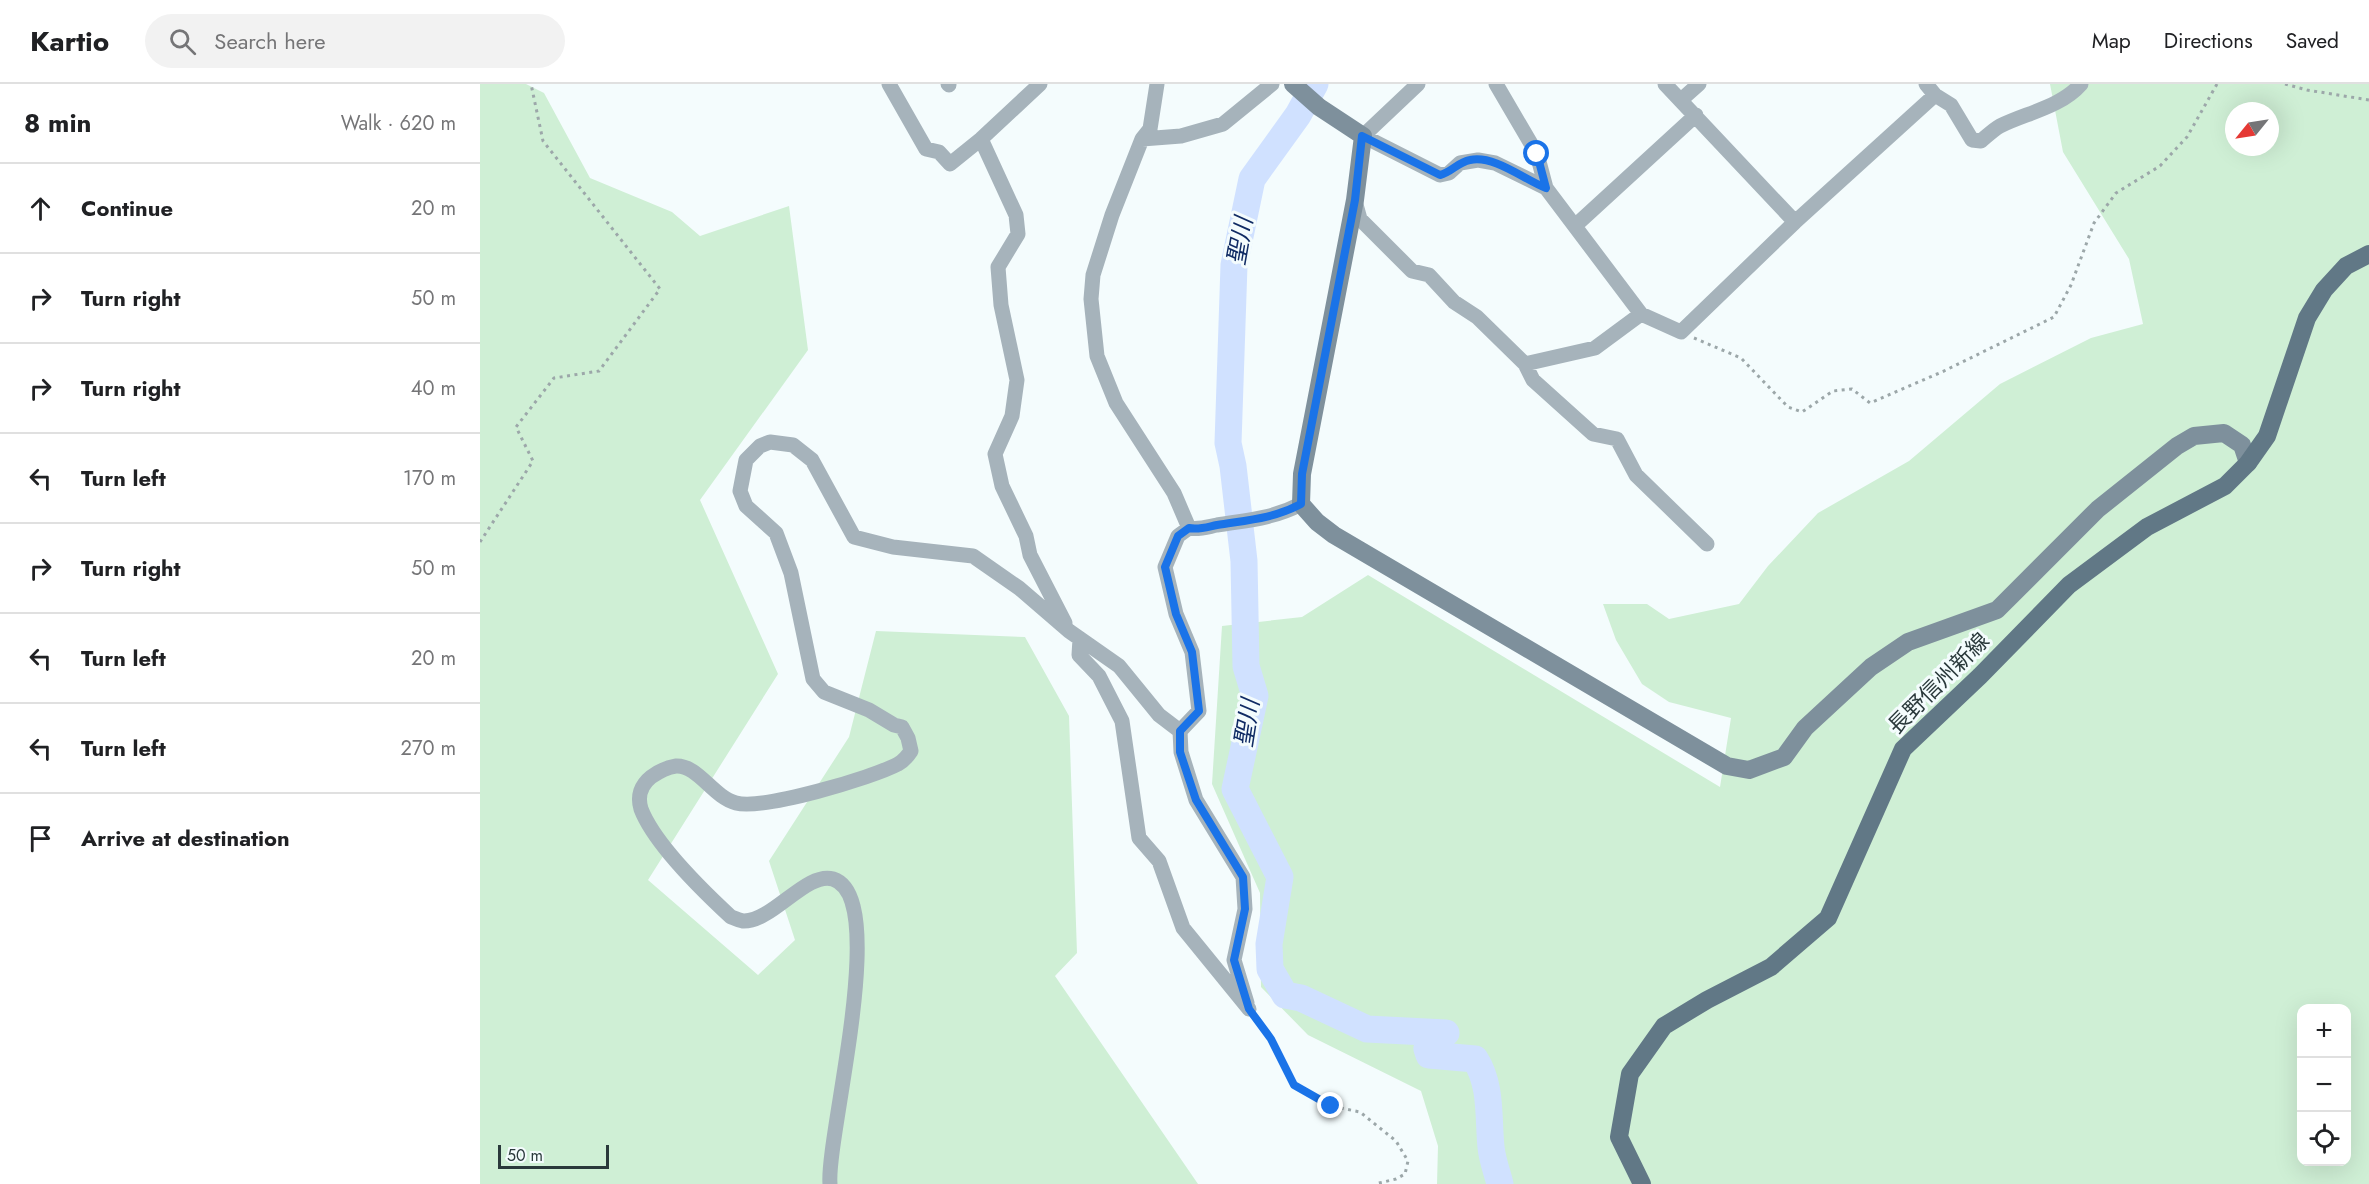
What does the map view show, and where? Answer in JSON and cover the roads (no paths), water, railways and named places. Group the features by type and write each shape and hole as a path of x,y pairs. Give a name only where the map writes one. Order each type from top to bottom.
{"main road":[{"name":"長野信州新線","path":"1642,1184 1619,1137 1630,1074 1664,1026 1707,1000 1771,967 1828,918 1903,749 2069,585 2147,527 2225,486 2248,463 2267,436 2307,318 2324,290 2346,266 2369,254"}],"street":[{"path":"889,84 926,149 939,152 950,164 981,139 1040,84"},
{"path":"1157,84 1150,129 1143,139 1112,215 1094,275 1091,299 1097,356 1116,403 1174,492 1189,528"},
{"path":"1143,139 1181,136 1222,124 1272,84"},
{"path":"1293,84 1319,107 1362,136 1440,175 1449,173 1460,163 1478,160 1495,163 1546,188"},
{"path":"1418,84 1362,136 1355,200 1302,474 1301,504 1317,522 1334,535 1727,766 1749,770 1784,757 1805,728 1871,667 1908,642 1997,610 2098,509 2177,446 2194,436 2224,433 2242,445 2248,463"},
{"path":"1496,84 1537,154 1546,188 1576,225 1590,248 1641,314 1681,332 1930,89 1951,105 1972,140 1981,141 1998,127 2060,100 2075,91 2081,84"},
{"path":"1665,84 1796,222"},
{"path":"1681,100 1699,84"},
{"path":"1576,225 1696,115"},
{"path":"981,139 1016,215 1018,234 998,267 1001,305 1017,380 1012,416 995,454 1002,486 1026,536 1030,555 1074,635 1079,655 1099,676 1122,721 1139,838 1159,861 1183,928 1249,1009 1234,960 1245,909 1243,877 1196,800 1180,752 1180,731 1199,711 1192,652 1176,614 1165,567 1178,536 1189,528 1199,530 1217,525 1259,520 1301,504"},
{"path":"1355,200 1360,219 1412,271 1429,275 1454,302 1477,317 1525,364 1533,380 1593,434 1617,439 1636,475 1707,544"},
{"path":"1525,364 1595,348 1641,314"},
{"path":"830,1184 855,996 857,938 852,906 845,889 838,881 828,878 811,882 770,911 745,921 731,916 666,848 646,818 640,802 640,791 645,782 655,774 676,766 688,767 712,791 732,802 749,805 766,804 885,770 905,759 910,752 908,738 902,727 894,725 869,710 825,692 813,679 791,573 776,533 746,506 740,491 746,460 760,446 770,442 793,445 812,460 854,537 893,547 973,556 1019,588 1074,635 1119,666 1159,715 1180,731"}],"waterway":[{"name":"聖川","path":"1315,84 1298,115 1252,179 1234,265 1228,443 1233,466 1244,561 1246,666 1255,696 1235,789 1280,877 1269,944 1270,969 1285,995 1301,998 1367,1029 1446,1033 1427,1049 1429,1055 1475,1059 1487,1091 1493,1161 1500,1184"}]}
